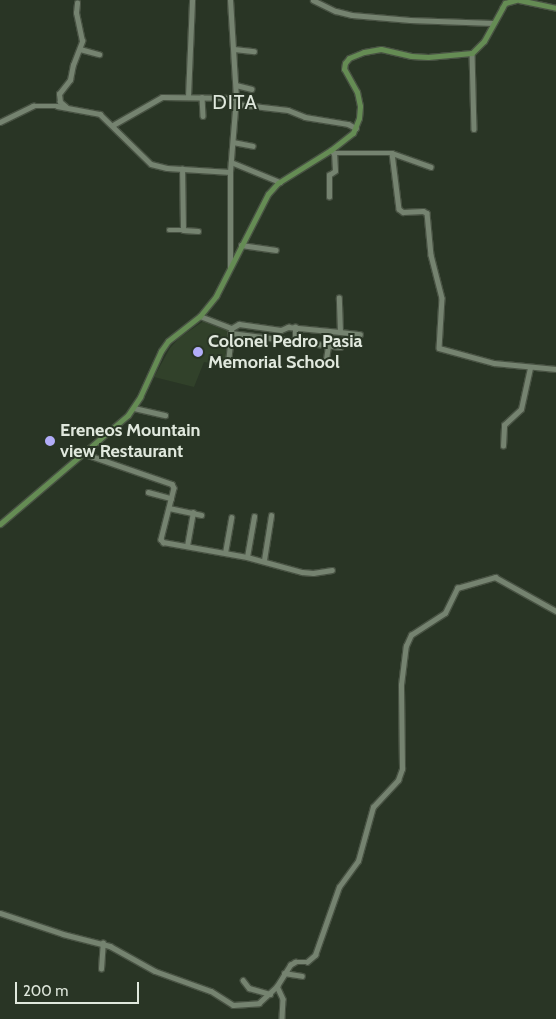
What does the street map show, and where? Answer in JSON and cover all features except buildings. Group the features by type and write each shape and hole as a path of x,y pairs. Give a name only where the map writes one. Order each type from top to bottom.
{"main road":[{"path":"0,524 134,408 160,351 168,341 200,316 216,296 268,194 280,182 333,151 356,128 359,118 359,100 357,92 346,75 344,63 349,58 364,52 381,49 411,56 428,57 472,53 484,41 506,2 517,0 556,8"}],"street":[{"path":"188,97 192,0"},
{"path":"230,0 236,85 230,172 230,270"},
{"path":"313,0 336,11 352,15 410,20 493,23"},
{"path":"70,109 59,98 70,80 73,65 82,42 76,13 77,2"},
{"path":"80,49 99,54"},
{"path":"234,49 254,51"},
{"path":"472,53 474,129"},
{"path":"236,85 252,89"},
{"path":"113,125 162,97 236,98"},
{"path":"202,97 203,116"},
{"path":"236,104 288,110 305,117 348,124 356,128"},
{"path":"0,122 34,106 57,106 100,114 151,164 230,172"},
{"path":"233,142 253,146"},
{"path":"329,197 329,175 335,171 333,151 392,153 431,167"},
{"path":"392,153 399,209 403,212 424,211 427,214 431,255 442,298 440,348 494,363 530,368 556,369"},
{"path":"231,162 280,182"},
{"path":"182,168 183,230"},
{"path":"170,230 198,231"},
{"path":"241,245 276,250"},
{"path":"339,298 340,332"},
{"path":"200,316 232,331 295,342 340,347"},
{"path":"228,363 232,331 239,324 281,330 295,327 360,334"},
{"path":"295,327 295,342"},
{"path":"326,359 328,346"},
{"path":"503,446 504,425 521,408 530,368"},
{"path":"134,408 165,415"},
{"path":"82,453 172,484 174,488 161,541 264,560 313,573 332,570"},
{"path":"148,492 171,498"},
{"path":"169,508 201,515"},
{"path":"187,546 193,513"},
{"path":"264,560 271,516"},
{"path":"247,557 254,517"},
{"path":"225,553 232,518"},
{"path":"0,913 63,934 103,943 124,952 156,971 211,991 233,1005 255,1004 270,994 290,965 307,962 315,955 339,887 358,860 373,807 398,780 401,773 401,685 408,640 424,625 445,613 458,588 495,577 500,577 518,590 554,609 556,604"},
{"path":"100,970 103,943"},
{"path":"284,973 302,976"},
{"path":"243,980 249,988 270,994"},
{"path":"277,986 284,998 282,1019"}],"shaded area":[{"name":"Colonel Pedro Pasia Memorial School","path":"208,318 232,328 228,366 204,362 194,387 154,377 170,348 179,338"}],"place":[{"name":"Colonel Pedro Pasia Memorial School","path":"198,352"},
{"name":"Ereneos Mountain view Restaurant","path":"50,441"}],"district":[{"name":"DITA","path":"235,102"}]}
